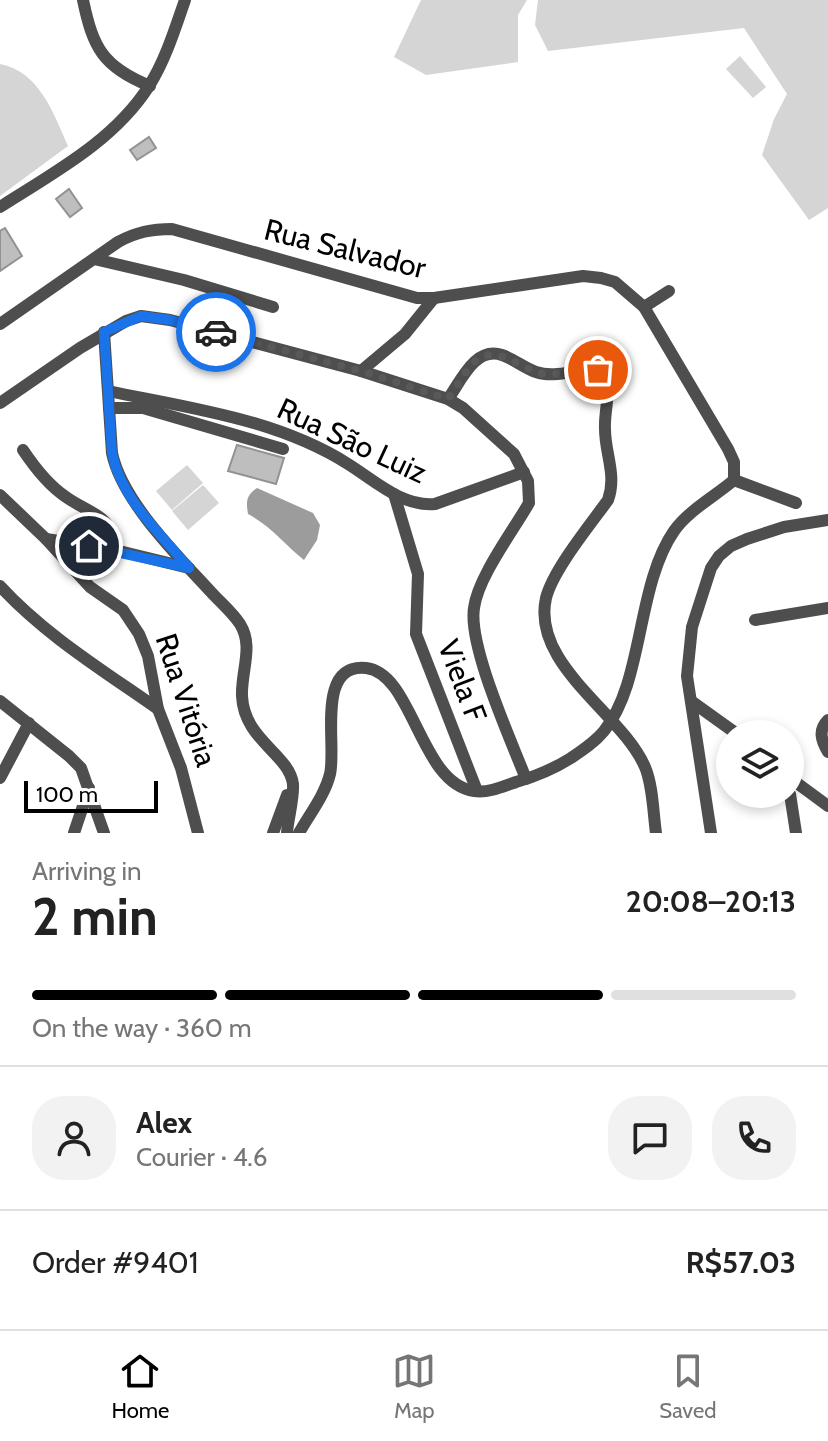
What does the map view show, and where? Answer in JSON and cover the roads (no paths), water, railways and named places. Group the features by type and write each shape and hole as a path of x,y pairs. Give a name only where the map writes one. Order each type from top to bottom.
{"street":[{"path":"83,0 98,48 113,68 150,86"},
{"path":"0,207 99,140 126,116 150,86 185,0"},
{"name":"Rua Salvador","path":"0,324 135,233 154,229 172,229 400,295 434,298 583,276 615,282 644,307 728,449 734,462 734,480"},
{"path":"94,259 184,280 273,307"},
{"path":"644,307 669,291"},
{"path":"361,371 405,334 434,298"},
{"path":"0,403 104,332 141,316 170,320 361,371 448,399 505,443 524,472 530,492 529,503 481,584 474,605 473,628 500,713 526,779"},
{"path":"104,332 112,453 116,471 125,491 239,623 245,635 247,650 242,696 246,718 256,735 283,763 293,785 287,833"},
{"path":"448,399 475,360 493,353 537,373 552,375 592,368 605,377 608,386 605,437 612,489 608,500 554,578 546,597 545,618 549,638 567,669 634,748 646,768 656,833"},
{"name":"Rua São Luiz","path":"108,391 191,408 288,434 332,455 394,494 423,505 435,504 524,472"},
{"path":"109,408 143,408 283,449"},
{"path":"23,450 49,483 66,498 99,516 109,527 113,537 111,549"},
{"path":"299,833 328,782 331,770 331,700 343,674 356,668 370,668 382,674 403,702 423,742 443,771 459,785 489,791 526,779 568,760 588,746 611,721 624,692 652,582 672,534 687,516 734,480 796,503"},
{"name":"Viela F","path":"394,494 418,574 416,634 477,791"},
{"name":"Rua Vitória","path":"0,495 90,587 123,610 139,634 148,656 158,709 181,768 198,833"},
{"path":"711,833 687,676 692,627 711,568 731,546 747,539 784,527 823,521"},
{"path":"46,539 111,549 189,568"},
{"path":"0,586 20,608 46,629 158,709"},
{"path":"755,620 828,608"},
{"path":"0,701 81,768 104,833"},
{"path":"691,701 717,720"},
{"path":"828,720 821,728 821,737 828,752"},
{"path":"0,778 29,723"},
{"path":"273,833 283,801 293,785"},
{"path":"74,833 89,788"},
{"path":"804,790 828,806"},
{"path":"791,808 796,833"}]}
